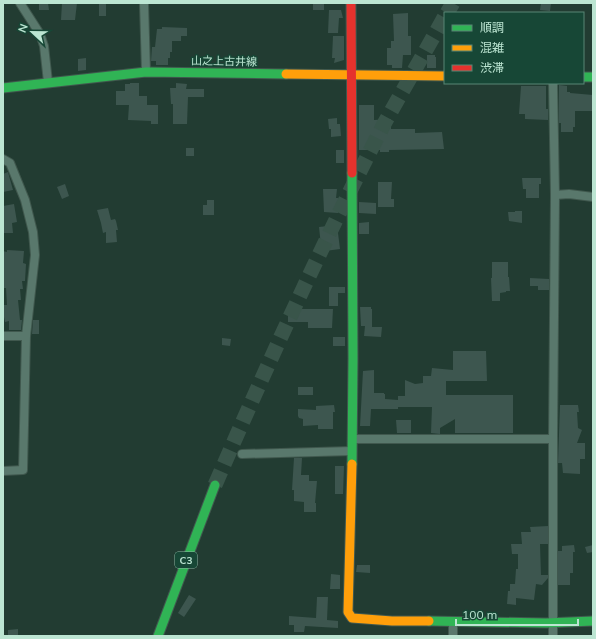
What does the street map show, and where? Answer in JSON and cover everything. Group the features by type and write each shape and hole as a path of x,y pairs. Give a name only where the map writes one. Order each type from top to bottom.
{"main road":[{"path":"351,3 353,310 352,451 348,612 352,618 392,620 593,621"},
{"name":"山之上古井線","path":"3,88 146,72 444,76"},
{"name":"C3","path":"158,636 215,485"}],"street":[{"path":"20,3 40,34 44,46 48,82"},
{"path":"144,3 146,72"},
{"path":"553,84 555,195 552,439 554,531 553,636"},
{"path":"3,159 10,163 25,200 33,232 34,255 26,336 23,470 3,471"},
{"path":"555,195 568,194 593,197"},
{"path":"3,336 26,336"},
{"path":"352,439 552,439"},
{"path":"242,454 352,451"},
{"path":"453,621 454,636"}],"building":[{"path":"39,3 48,3 49,10 39,10"},
{"path":"62,3 77,3 75,20 61,20"},
{"path":"99,3 106,3 106,16 99,16"},
{"path":"313,3 324,3 324,10 313,10"},
{"path":"541,3 551,3 550,11 540,10"},
{"path":"329,10 341,10 343,18 339,18 338,33 328,33"},
{"path":"408,13 408,36 411,36 411,55 403,55 402,68 392,68 392,65 387,65 387,48 391,48 391,41 394,41 393,14"},
{"path":"162,27 187,28 187,36 181,36 181,41 172,41 172,52 170,52 170,58 168,58 168,65 156,65 156,61 151,61 152,47 155,47 157,29 162,29"},
{"path":"333,36 344,36 344,60 334,63 335,58 332,58"},
{"path":"427,55 435,55 436,68 427,68"},
{"path":"86,58 86,70 78,71 78,59"},
{"path":"139,83 139,96 147,96 147,105 158,105 158,124 151,124 151,121 128,120 129,105 116,105 116,91 125,91 125,84"},
{"path":"176,83 187,84 186,89 204,89 204,97 188,97 187,124 173,124 173,104 171,104 170,88 176,88"},
{"path":"559,85 567,86 567,92 570,93 593,95 593,111 575,111 575,127 573,127 573,132 561,132 561,123 559,123"},
{"path":"521,86 546,86 546,109 548,109 548,120 525,119 525,114 519,114"},
{"path":"359,105 374,105 374,120 391,119 391,129 415,129 415,133 442,132 444,149 389,150 389,152 380,152 380,150 359,150"},
{"path":"337,118 337,124 340,124 341,136 331,137 331,129 329,129 328,119"},
{"path":"186,148 194,148 194,156 186,156"},
{"path":"336,150 344,150 344,163 336,163"},
{"path":"8,172 13,190 3,192 3,174"},
{"path":"522,178 541,178 541,184 539,184 539,198 526,198 526,189 523,189"},
{"path":"378,182 392,182 391,199 394,199 394,207 378,207"},
{"path":"65,184 69,196 62,199 57,187"},
{"path":"323,189 337,189 336,198 338,198 338,213 324,212"},
{"path":"207,200 214,200 214,215 203,215 203,205 207,205"},
{"path":"359,202 376,203 376,214 359,213"},
{"path":"14,204 17,222 12,223 13,233 4,233 3,206"},
{"path":"108,208 111,220 115,219 116,221 118,230 116,230 117,242 106,243 106,232 103,233 97,210"},
{"path":"522,211 522,223 509,221 508,212"},
{"path":"369,222 369,234 359,234 359,223"},
{"path":"337,225 340,249 325,251 325,246 321,246 319,227"},
{"path":"7,250 24,251 23,263 26,264 25,281 22,281 23,289 20,289 21,300 18,300 20,320 22,320 21,330 9,330 9,321 5,322 3,317 3,305 7,305 6,288 3,288 3,251 7,252"},
{"path":"492,262 508,262 510,291 500,293 500,301 492,301"},
{"path":"530,278 549,279 549,290 538,290 538,286 530,286"},
{"path":"329,287 345,287 345,293 338,293 338,306 329,306"},
{"path":"360,307 371,307 372,327 382,327 381,337 364,336 365,326 361,326"},
{"path":"288,309 333,309 332,328 308,328 308,322 288,322"},
{"path":"33,320 39,320 39,334 32,334"},
{"path":"333,337 345,337 345,346 333,346"},
{"path":"222,338 231,339 230,346 222,345"},
{"path":"453,351 486,351 487,381 446,381 446,395 513,395 513,433 455,433 455,419 440,428 440,434 431,433 432,407 371,409 370,426 360,426 363,371 374,370 374,393 384,393 385,399 398,400 398,396 405,396 405,380 415,384 423,383 423,376 431,376 432,368 453,370"},
{"path":"298,387 313,387 313,395 298,395"},
{"path":"334,405 335,412 333,412 333,429 318,429 318,425 303,426 303,419 299,418 298,416 298,409 316,410 316,406"},
{"path":"560,405 578,405 578,428 582,430 577,443 585,443 585,459 580,459 580,474 563,473 562,463 558,463"},
{"path":"396,420 411,420 411,433 397,433"},
{"path":"294,458 302,458 301,475 309,475 309,481 317,481 315,503 316,512 304,512 304,502 294,501 294,490 292,490"},
{"path":"335,466 344,466 343,494 335,494"},
{"path":"548,526 548,544 540,544 541,575 548,575 548,578 542,585 536,584 534,600 516,598 516,605 507,604 510,584 515,584 516,569 518,569 518,554 512,554 511,544 522,544 521,532 531,532 530,527"},
{"path":"574,545 575,552 573,552 573,573 570,573 570,585 558,585 558,551 562,551 562,546"},
{"path":"593,545 593,552 587,553 585,547"},
{"path":"357,565 370,565 370,573 356,572"},
{"path":"331,574 340,575 340,589 330,589"},
{"path":"189,595 196,599 184,617 178,613"},
{"path":"317,597 328,597 327,620 338,621 338,628 305,626 304,632 294,632 294,625 289,625 289,616 316,618"},
{"path":"18,629 18,636 8,636 8,630"}],"tunnel":[{"path":"448,12 453,3"},
{"path":"215,485 276,348 339,213 384,124 444,18"}],"traffic: fast":[{"path":"3,88 146,72 286,74"},
{"path":"584,77 593,77"},
{"path":"352,173 352,464"},
{"path":"158,636 215,485"},
{"path":"429,621 546,623 593,621"}],"traffic: slow":[{"path":"286,74 444,76"},
{"path":"352,464 348,612 352,618 392,621 429,621"}],"traffic: jam":[{"path":"351,3 352,173"}]}
